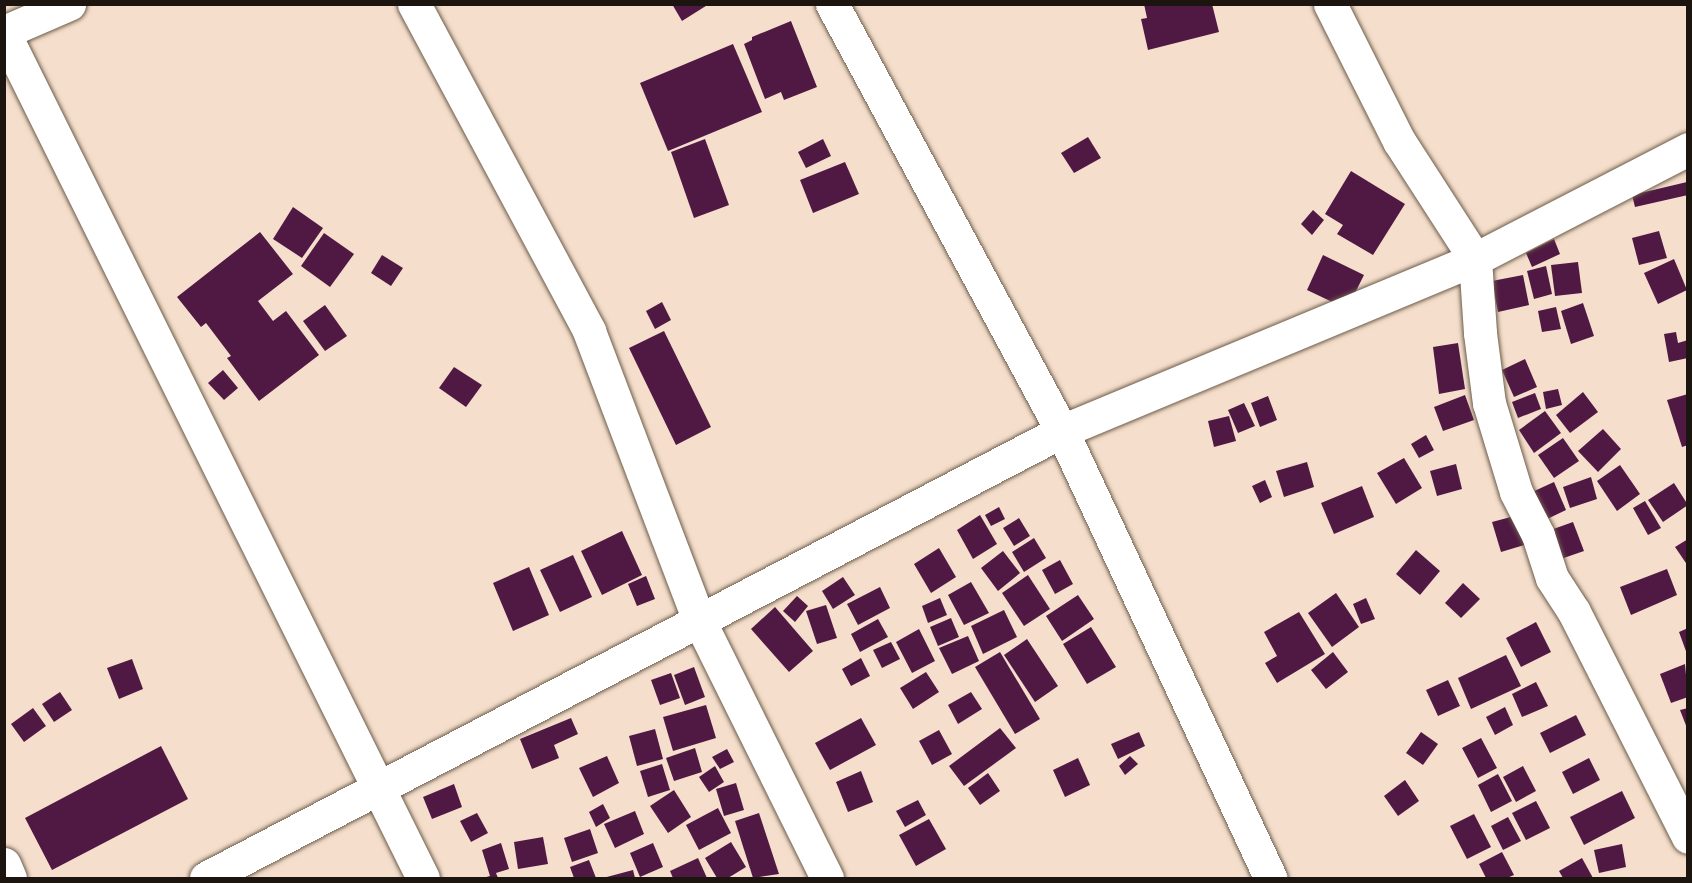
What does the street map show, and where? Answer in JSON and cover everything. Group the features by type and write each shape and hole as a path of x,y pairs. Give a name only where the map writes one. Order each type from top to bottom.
{"street":[{"path":"69,4 4,33 380,787 423,879"},
{"path":"414,4 589,331 699,620 827,879"},
{"path":"832,4 1062,430 1270,879"},
{"path":"1330,4 1399,141 1475,259 1480,333 1489,404 1516,492 1538,535 1552,578 1574,612 1688,837"},
{"path":"206,879 1062,430 1475,259 1688,149"},
{"path":"4,864 10,879"}],"building":[{"path":"672,4 709,4 682,21"},
{"path":"1144,4 1212,4 1219,32 1148,50 1141,19 1147,18"},
{"path":"791,21 817,87 784,100 781,92 765,99 744,44 752,40 752,37"},
{"path":"733,44 762,112 668,151 640,83"},
{"path":"1088,137 1101,158 1074,173 1061,153"},
{"path":"705,139 729,205 694,218 671,152"},
{"path":"823,139 831,156 806,168 798,152"},
{"path":"845,162 859,194 813,213 800,180"},
{"path":"1351,171 1405,204 1373,255 1337,234 1343,225 1325,214"},
{"path":"1687,182 1688,195 1635,207 1632,195"},
{"path":"293,207 323,228 302,258 273,239"},
{"path":"1313,210 1324,220 1312,235 1301,224"},
{"path":"1659,231 1667,258 1639,265 1632,238"},
{"path":"260,232 293,274 258,301 273,321 286,311 319,355 259,401 227,358 231,356 206,323 201,327 177,297"},
{"path":"324,233 354,254 330,287 301,266"},
{"path":"1554,239 1560,254 1532,267 1526,253"},
{"path":"382,255 403,268 391,286 371,273"},
{"path":"1323,255 1364,275 1347,309 1307,290"},
{"path":"1674,259 1687,290 1658,304 1644,273"},
{"path":"1578,262 1582,293 1555,296 1551,265"},
{"path":"1546,266 1552,294 1534,299 1527,271"},
{"path":"1523,275 1529,305 1498,312 1492,281"},
{"path":"662,302 671,320 655,329 646,311"},
{"path":"1583,303 1594,336 1571,344 1561,311"},
{"path":"325,305 347,336 325,351 303,321"},
{"path":"1556,307 1561,329 1542,332 1538,311"},
{"path":"664,331 711,427 676,445 629,348"},
{"path":"1676,332 1678,343 1688,340 1688,358 1669,362 1664,334"},
{"path":"1458,343 1465,389 1439,394 1433,347"},
{"path":"1525,359 1537,387 1514,397 1502,370"},
{"path":"454,367 482,385 466,407 439,388"},
{"path":"223,370 238,388 224,400 208,383"},
{"path":"1558,389 1562,405 1546,409 1543,392"},
{"path":"1583,392 1598,412 1570,433 1556,415"},
{"path":"1535,393 1541,409 1518,418 1512,402"},
{"path":"1688,394 1688,445 1682,447 1667,400"},
{"path":"1465,395 1474,420 1443,431 1434,407"},
{"path":"1268,396 1277,420 1260,427 1251,403"},
{"path":"1244,403 1255,426 1238,433 1228,410"},
{"path":"1545,411 1561,433 1534,453 1519,430"},
{"path":"1229,416 1236,441 1214,447 1208,421"},
{"path":"1603,429 1621,449 1598,472 1578,451"},
{"path":"1426,435 1434,450 1419,458 1411,444"},
{"path":"1563,438 1579,461 1554,478 1538,455"},
{"path":"1404,458 1422,488 1396,504 1377,473"},
{"path":"1307,462 1314,487 1284,497 1276,471"},
{"path":"1456,464 1462,489 1437,496 1430,471"},
{"path":"1620,465 1640,494 1617,511 1597,481"},
{"path":"1591,477 1597,499 1570,508 1563,487"},
{"path":"1265,480 1272,497 1260,503 1252,486"},
{"path":"1554,482 1566,510 1543,521 1530,493"},
{"path":"1674,483 1688,505 1663,522 1648,500"},
{"path":"1362,486 1374,517 1334,534 1321,503"},
{"path":"1645,501 1661,528 1648,535 1633,508"},
{"path":"999,507 1005,519 991,526 985,515"},
{"path":"1522,514 1531,543 1501,552 1492,522"},
{"path":"980,515 997,544 973,559 957,530"},
{"path":"1019,518 1030,536 1014,546 1003,528"},
{"path":"1573,522 1584,551 1555,561 1545,532"},
{"path":"622,531 642,575 602,595 581,551"},
{"path":"1034,538 1046,558 1024,572 1012,552"},
{"path":"1688,539 1688,566 1675,547"},
{"path":"939,548 956,577 931,593 914,564"},
{"path":"1416,550 1440,571 1420,595 1396,574"},
{"path":"1003,551 1020,573 998,591 981,568"},
{"path":"573,555 592,597 560,612 540,570"},
{"path":"1060,560 1073,584 1055,594 1042,570"},
{"path":"529,567 549,615 513,631 493,583"},
{"path":"1667,569 1677,595 1631,615 1620,587"},
{"path":"1028,575 1050,609 1024,626 1002,593"},
{"path":"646,576 655,599 637,606 628,584"},
{"path":"843,577 855,595 833,609 822,591"},
{"path":"971,582 989,613 964,625 948,595"},
{"path":"1463,583 1480,599 1461,618 1445,603"},
{"path":"880,587 890,608 858,625 847,604"},
{"path":"1336,593 1359,627 1332,647 1308,613"},
{"path":"1078,595 1094,619 1062,641 1046,616"},
{"path":"797,596 808,606 795,622 783,611"},
{"path":"940,598 947,615 928,623 922,606"},
{"path":"1366,598 1375,619 1361,624 1353,604"},
{"path":"826,605 837,638 817,644 806,611"},
{"path":"775,607 813,651 789,672 751,629"},
{"path":"1004,610 1017,637 983,654 971,626"},
{"path":"1299,612 1325,654 1277,683 1265,663 1277,656 1264,632"},
{"path":"951,618 959,637 938,646 930,627"},
{"path":"878,619 888,637 860,652 851,634"},
{"path":"1536,622 1551,652 1521,667 1506,638"},
{"path":"1091,627 1116,667 1087,684 1063,644"},
{"path":"1688,628 1688,654 1687,654 1679,632"},
{"path":"919,629 935,661 912,673 896,642"},
{"path":"968,636 979,661 952,674 939,648"},
{"path":"1027,639 1058,686 1035,702 1004,655"},
{"path":"891,642 900,659 882,668 873,650"},
{"path":"1000,652 1040,719 1015,734 975,667"},
{"path":"1333,652 1348,672 1326,689 1311,670"},
{"path":"1506,655 1521,686 1471,709 1458,678"},
{"path":"861,658 870,676 851,686 842,669"},
{"path":"132,659 143,689 119,699 107,668"},
{"path":"1685,664 1688,697 1671,703 1660,674"},
{"path":"694,667 705,697 685,705 674,675"},
{"path":"926,672 939,692 913,709 900,688"},
{"path":"671,673 680,698 660,705 651,680"},
{"path":"1448,680 1460,706 1438,716 1426,690"},
{"path":"1536,682 1548,706 1522,717 1512,694"},
{"path":"60,692 72,710 54,722 42,704"},
{"path":"971,692 982,709 958,724 948,705"},
{"path":"706,705 716,738 673,751 663,717"},
{"path":"1505,707 1513,725 1495,735 1486,717"},
{"path":"33,708 46,726 24,742 11,724"},
{"path":"1688,708 1688,728 1687,728 1680,710"},
{"path":"1576,715 1586,735 1550,753 1540,733"},
{"path":"571,718 578,734 554,745 559,758 532,769 520,739"},
{"path":"861,718 876,745 830,770 815,743"},
{"path":"1000,728 1016,748 964,786 949,766"},
{"path":"655,729 663,759 637,766 629,736"},
{"path":"939,730 952,754 932,765 919,741"},
{"path":"1139,732 1145,746 1118,759 1111,744"},
{"path":"1421,732 1438,744 1423,765 1406,753"},
{"path":"1481,738 1497,768 1478,778 1462,748"},
{"path":"161,746 188,799 52,870 25,818"},
{"path":"695,748 702,772 674,781 666,758"},
{"path":"727,749 734,762 720,769 712,757"},
{"path":"607,756 619,783 593,797 579,768"},
{"path":"1130,756 1138,764 1125,775 1119,766"},
{"path":"1078,758 1090,785 1065,797 1053,770"},
{"path":"1589,758 1600,780 1573,794 1562,772"},
{"path":"662,764 670,790 648,797 640,771"},
{"path":"715,766 724,782 709,792 699,777"},
{"path":"1523,766 1536,791 1516,802 1503,777"},
{"path":"861,771 873,802 848,812 836,782"},
{"path":"988,773 1000,791 980,805 968,788"},
{"path":"1498,774 1512,801 1491,812 1478,785"},
{"path":"1405,780 1419,801 1398,816 1384,796"},
{"path":"736,783 744,810 724,816 716,789"},
{"path":"454,784 462,807 432,819 423,797"},
{"path":"674,790 691,817 668,833 650,806"},
{"path":"1622,791 1635,818 1584,845 1570,817"},
{"path":"918,800 926,815 905,827 896,811"},
{"path":"1536,801 1550,828 1526,840 1512,813"},
{"path":"603,804 610,818 596,827 589,812"},
{"path":"718,808 731,833 699,850 686,825"},
{"path":"635,811 644,834 615,848 604,824"},
{"path":"477,813 488,833 471,842 460,821"},
{"path":"759,813 779,874 753,878 735,821"},
{"path":"1474,814 1491,847 1467,859 1450,826"},
{"path":"1508,817 1521,841 1503,850 1491,826"},
{"path":"929,819 946,849 916,866 899,835"},
{"path":"590,829 598,853 572,862 564,838"},
{"path":"543,837 548,864 518,869 514,842"},
{"path":"731,842 746,867 728,878 717,878 705,858"},
{"path":"501,843 509,869 496,873 498,878 483,878 490,876 482,850"},
{"path":"653,843 663,867 640,877 630,853"},
{"path":"1622,844 1626,867 1599,873 1594,850"},
{"path":"1502,852 1514,875 1507,878 1486,878 1479,864"},
{"path":"698,858 707,878 673,878 670,871"},
{"path":"1582,858 1593,878 1563,878 1559,871"},
{"path":"589,860 596,878 574,878 570,867"},
{"path":"633,870 635,878 603,878"}]}
